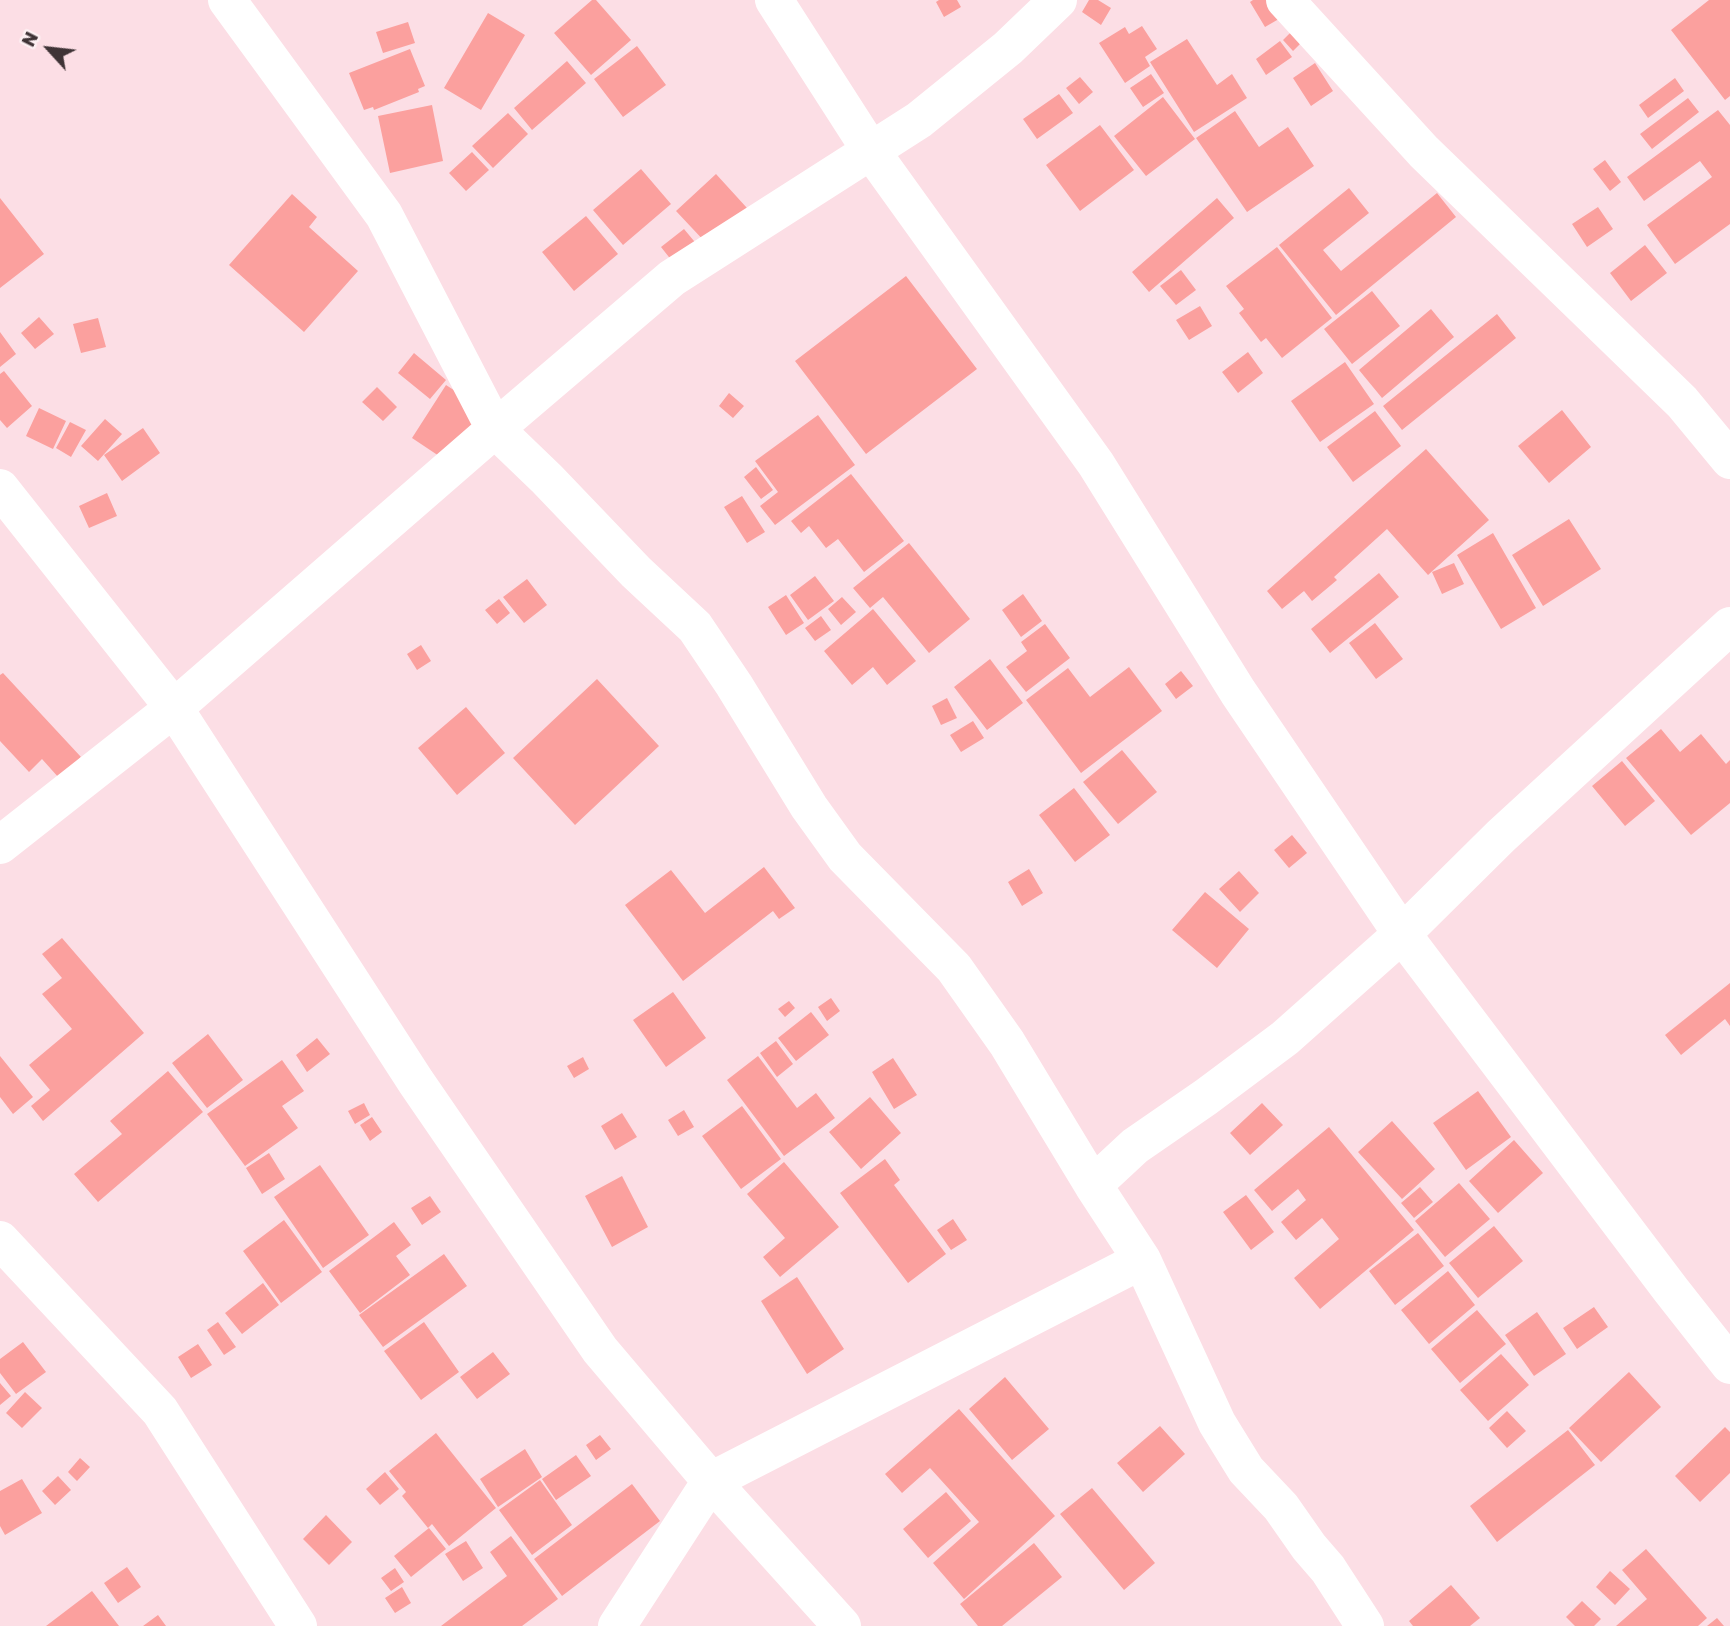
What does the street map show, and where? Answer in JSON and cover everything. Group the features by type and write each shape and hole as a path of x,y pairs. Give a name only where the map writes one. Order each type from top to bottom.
{"street":[{"path":"227,0 384,215 495,429 636,572 695,627 845,857 954,968 1007,1043 1142,1260 1217,1423 1246,1470 1281,1507 1328,1569 1365,1626"},
{"path":"774,0 872,151 1096,464 1238,692 1402,934 1730,1365"},
{"path":"0,845 174,708 672,278 919,120 998,56 1058,0"},
{"path":"1285,0 1424,152 1682,402 1730,460"},
{"path":"0,488 174,708 416,1082 593,1339 712,1481 842,1626"},
{"path":"1093,1185 1135,1146 1285,1038 1402,934 1501,836 1730,626"},
{"path":"0,1240 160,1411 298,1626"},
{"path":"617,1626 712,1481 1142,1260"}],"building":[{"path":"592,0 596,0 631,40 591,75 554,33"},
{"path":"957,0 961,7 944,17 936,2"},
{"path":"1089,0 1098,0 1111,8 1101,25 1082,12"},
{"path":"1275,0 1284,16 1265,27 1250,2"},
{"path":"1709,0 1730,0 1730,96 1725,100 1671,30"},
{"path":"488,13 525,35 481,110 444,88"},
{"path":"408,22 415,43 383,53 376,32"},
{"path":"1142,26 1157,49 1145,57 1150,66 1125,83 1099,43 1125,27 1129,34"},
{"path":"1293,30 1303,41 1293,51 1283,40"},
{"path":"1187,39 1217,85 1232,74 1247,98 1194,132 1150,62"},
{"path":"1280,41 1292,57 1266,75 1256,59"},
{"path":"637,46 666,85 623,117 594,79"},
{"path":"410,49 425,86 418,89 419,92 374,110 373,107 364,110 349,73"},
{"path":"567,61 586,83 532,130 514,108"},
{"path":"1315,63 1333,91 1311,106 1293,78"},
{"path":"1151,74 1164,93 1143,107 1130,88"},
{"path":"1080,77 1093,92 1079,104 1066,88"},
{"path":"1675,78 1684,91 1648,118 1639,105"},
{"path":"1059,94 1073,113 1037,139 1023,119"},
{"path":"1163,97 1195,139 1146,176 1114,136"},
{"path":"1688,98 1699,112 1652,149 1640,134"},
{"path":"432,105 443,161 390,173 378,116"},
{"path":"1718,110 1730,125 1730,224 1675,264 1647,225 1712,177 1700,161 1644,201 1627,177"},
{"path":"1235,111 1259,147 1288,127 1314,166 1247,212 1196,138"},
{"path":"508,113 528,134 493,168 472,146"},
{"path":"1100,125 1134,170 1080,211 1046,165"},
{"path":"472,152 489,170 466,191 449,173"},
{"path":"1605,160 1621,182 1610,191 1593,169"},
{"path":"641,169 671,204 623,245 593,210"},
{"path":"716,174 747,208 707,244 676,211"},
{"path":"1349,188 1369,213 1323,250 1341,271 1437,193 1456,217 1336,315 1279,245"},
{"path":"292,194 317,217 309,227 358,271 304,332 229,265"},
{"path":"0,198 44,254 0,288"},
{"path":"1217,198 1234,218 1149,292 1132,272"},
{"path":"1598,207 1613,229 1587,247 1572,224"},
{"path":"586,216 618,254 574,291 542,252"},
{"path":"684,229 699,247 676,266 661,247"},
{"path":"1645,245 1667,273 1631,301 1610,273"},
{"path":"1277,247 1332,318 1282,358 1266,338 1261,342 1239,313 1244,309 1226,286"},
{"path":"1181,270 1196,290 1176,305 1160,286"},
{"path":"906,276 977,369 866,454 795,361"},
{"path":"1372,291 1400,326 1352,364 1324,329"},
{"path":"1200,306 1212,326 1189,340 1176,320"},
{"path":"1431,309 1454,337 1382,398 1359,370"},
{"path":"1497,314 1516,338 1402,430 1383,406"},
{"path":"39,317 54,334 35,349 21,333"},
{"path":"98,318 106,347 81,353 73,324"},
{"path":"0,332 16,354 0,367"},
{"path":"1248,352 1263,373 1238,393 1222,372"},
{"path":"414,353 446,380 430,399 398,373"},
{"path":"1345,362 1374,404 1320,442 1291,401"},
{"path":"4,371 32,406 7,428 0,420 0,374"},
{"path":"446,385 483,409 448,462 412,438"},
{"path":"377,387 397,407 383,421 362,402"},
{"path":"729,393 744,406 733,418 719,406"},
{"path":"39,408 66,421 53,449 26,436"},
{"path":"1562,410 1591,447 1549,483 1518,446"},
{"path":"1375,411 1401,446 1353,482 1327,447"},
{"path":"818,415 855,465 775,525 760,506 778,492 755,461"},
{"path":"105,419 122,434 98,461 81,446"},
{"path":"70,422 86,430 71,457 56,448"},
{"path":"143,428 160,453 122,481 104,455"},
{"path":"1426,449 1489,520 1428,575 1387,529 1334,577 1337,580 1312,601 1304,591 1282,609 1267,591"},
{"path":"756,467 773,490 761,499 744,477"},
{"path":"851,474 904,541 864,572 838,539 826,548 809,526 801,533 791,521"},
{"path":"107,493 117,516 89,528 79,506"},
{"path":"742,496 765,532 747,543 724,507"},
{"path":"1569,519 1601,569 1543,606 1512,555"},
{"path":"1493,533 1536,608 1501,629 1457,555"},
{"path":"909,543 970,619 929,653 883,597 870,608 853,588"},
{"path":"1454,563 1464,584 1442,594 1432,572"},
{"path":"1379,573 1399,597 1330,653 1311,629"},
{"path":"815,576 834,601 808,620 790,595"},
{"path":"527,579 547,605 524,623 503,597"},
{"path":"1023,594 1042,621 1021,637 1002,610"},
{"path":"786,595 804,623 786,635 768,607"},
{"path":"842,597 856,612 841,625 828,609"},
{"path":"499,599 510,613 497,624 485,610"},
{"path":"873,609 916,661 887,685 873,667 852,685 824,651"},
{"path":"821,616 831,630 815,641 805,628"},
{"path":"1375,623 1403,659 1376,679 1349,643"},
{"path":"1045,624 1070,658 1026,692 1006,667 1027,651 1021,642"},
{"path":"421,645 431,661 417,670 407,654"},
{"path":"990,659 1023,703 987,730 954,687"},
{"path":"1129,667 1162,711 1081,773 1026,700 1068,668 1090,697"},
{"path":"1181,671 1193,686 1176,699 1165,684"},
{"path":"3,673 81,757 59,778 42,759 29,772 0,741 0,675"},
{"path":"597,679 659,746 575,825 513,758"},
{"path":"947,698 957,718 941,725 932,706"},
{"path":"466,707 505,753 457,795 418,748"},
{"path":"973,721 984,738 961,752 950,735"},
{"path":"1661,729 1680,752 1701,734 1726,764 1730,760 1730,803 1691,835 1626,758"},
{"path":"1122,750 1157,792 1118,824 1083,782"},
{"path":"1622,761 1655,801 1625,826 1592,786"},
{"path":"1074,788 1110,835 1075,862 1039,815"},
{"path":"1292,835 1307,853 1289,868 1274,850"},
{"path":"764,867 795,908 779,919 773,911 683,981 625,905 671,870 705,913"},
{"path":"1029,869 1043,893 1022,906 1008,882"},
{"path":"1239,871 1259,893 1240,912 1219,889"},
{"path":"1205,892 1249,929 1217,968 1172,930"},
{"path":"62,938 144,1033 43,1121 31,1106 50,1090 29,1065 72,1029 42,994 62,978 42,954"},
{"path":"1730,983 1730,1026 1725,1019 1681,1055 1665,1035"},
{"path":"673,992 706,1038 666,1067 633,1020"},
{"path":"831,998 840,1011 827,1021 818,1007"},
{"path":"789,1001 795,1008 785,1017 778,1009"},
{"path":"811,1012 829,1035 796,1061 778,1038"},
{"path":"208,1034 243,1080 207,1108 172,1063"},
{"path":"317,1038 330,1054 307,1072 296,1055"},
{"path":"776,1041 793,1064 777,1077 760,1053"},
{"path":"0,1056 33,1097 13,1114 0,1097"},
{"path":"758,1056 797,1108 816,1093 835,1118 784,1156 727,1080"},
{"path":"583,1057 589,1069 574,1078 567,1066"},
{"path":"893,1058 917,1095 894,1109 872,1072"},
{"path":"282,1060 304,1091 282,1106 298,1128 245,1166 207,1114"},
{"path":"168,1071 203,1112 98,1202 74,1174 122,1134 110,1121"},
{"path":"1478,1091 1511,1137 1466,1170 1433,1123"},
{"path":"870,1097 901,1133 861,1169 829,1132"},
{"path":"364,1103 370,1115 355,1124 348,1111"},
{"path":"1262,1103 1283,1125 1250,1155 1230,1133"},
{"path":"742,1106 781,1159 741,1189 702,1136"},
{"path":"684,1110 694,1127 678,1136 668,1120"},
{"path":"622,1113 637,1137 615,1150 601,1126"},
{"path":"372,1117 382,1132 370,1141 360,1125"},
{"path":"1392,1121 1435,1169 1402,1199 1358,1152"},
{"path":"1329,1127 1414,1230 1320,1309 1294,1278 1339,1239 1322,1218 1296,1240 1281,1222 1306,1200 1298,1189 1272,1211 1254,1190"},
{"path":"1514,1140 1543,1173 1498,1213 1469,1181"},
{"path":"269,1153 285,1179 262,1194 246,1168"},
{"path":"885,1159 900,1180 894,1185 946,1254 908,1283 840,1193"},
{"path":"784,1162 839,1227 780,1277 763,1257 785,1238 747,1194"},
{"path":"320,1165 369,1235 323,1268 274,1197"},
{"path":"622,1176 648,1227 612,1247 585,1196"},
{"path":"1459,1183 1490,1219 1445,1257 1415,1221"},
{"path":"1420,1187 1433,1202 1414,1218 1401,1203"},
{"path":"1246,1195 1274,1232 1251,1250 1223,1212"},
{"path":"430,1196 441,1212 422,1225 411,1208"},
{"path":"953,1219 967,1240 951,1250 937,1230"},
{"path":"284,1220 322,1272 281,1303 243,1251"},
{"path":"394,1222 411,1245 396,1256 410,1275 360,1313 329,1271"},
{"path":"1494,1226 1523,1261 1478,1298 1449,1263"},
{"path":"1418,1233 1444,1266 1395,1305 1369,1271"},
{"path":"444,1254 467,1286 383,1347 359,1315"},
{"path":"1448,1271 1475,1305 1429,1344 1401,1310"},
{"path":"797,1277 844,1349 807,1374 761,1301"},
{"path":"263,1283 279,1305 242,1334 225,1313"},
{"path":"1594,1307 1608,1327 1577,1349 1563,1328"},
{"path":"1477,1310 1506,1344 1460,1383 1431,1349"},
{"path":"1537,1312 1566,1354 1534,1376 1505,1335"},
{"path":"218,1322 236,1347 224,1355 207,1330"},
{"path":"424,1322 459,1372 421,1400 384,1351"},
{"path":"23,1342 46,1372 16,1394 0,1373 0,1359"},
{"path":"198,1344 212,1365 191,1378 178,1357"},
{"path":"493,1352 510,1374 477,1399 460,1377"},
{"path":"1501,1354 1529,1385 1488,1421 1460,1390"},
{"path":"1629,1372 1661,1407 1601,1462 1569,1428"},
{"path":"1005,1377 1049,1429 1012,1460 969,1409"},
{"path":"0,1383 11,1396 0,1405"},
{"path":"25,1392 42,1408 22,1428 6,1413"},
{"path":"959,1409 1055,1516 964,1599 933,1563 979,1522 930,1468 902,1493 885,1474"},
{"path":"1507,1411 1526,1431 1507,1448 1489,1428"},
{"path":"1160,1426 1185,1454 1143,1492 1117,1463"},
{"path":"1725,1427 1730,1432 1730,1473 1700,1502 1675,1476"},
{"path":"1568,1430 1595,1465 1497,1542 1470,1506"},
{"path":"436,1433 496,1508 449,1546 432,1524 428,1528 402,1496 406,1492 389,1471"},
{"path":"600,1435 611,1449 596,1460 586,1445"},
{"path":"525,1449 542,1477 498,1507 480,1479"},
{"path":"576,1455 591,1476 556,1500 542,1479"},
{"path":"80,1458 90,1467 77,1481 68,1472"},
{"path":"385,1472 399,1489 380,1505 366,1489"},
{"path":"58,1476 71,1490 55,1505 42,1491"},
{"path":"22,1479 42,1513 5,1535 0,1526 0,1491"},
{"path":"540,1480 572,1525 532,1555 499,1510"},
{"path":"632,1484 660,1521 562,1596 534,1559"},
{"path":"1092,1488 1155,1563 1124,1590 1060,1514"},
{"path":"946,1492 971,1521 928,1558 903,1529"},
{"path":"326,1515 352,1542 329,1565 303,1539"},
{"path":"429,1528 446,1549 411,1577 394,1556"},
{"path":"511,1536 558,1599 522,1626 441,1626 507,1576 490,1552"},
{"path":"466,1541 483,1568 463,1581 445,1554"},
{"path":"1034,1543 1062,1577 1002,1626 978,1626 960,1604"},
{"path":"1646,1549 1707,1618 1698,1626 1616,1626 1647,1599 1622,1570"},
{"path":"127,1567 141,1587 118,1603 104,1583"},
{"path":"395,1568 404,1582 391,1591 381,1578"},
{"path":"1610,1571 1630,1589 1615,1605 1596,1587"},
{"path":"1451,1585 1480,1618 1470,1626 1413,1626 1409,1621"},
{"path":"402,1587 411,1603 395,1613 385,1598"},
{"path":"92,1591 119,1626 46,1626"},
{"path":"1582,1601 1601,1619 1594,1626 1575,1626 1566,1617"},
{"path":"158,1615 166,1626 143,1626"},
{"path":"1717,1618 1724,1626 1707,1626"}]}
